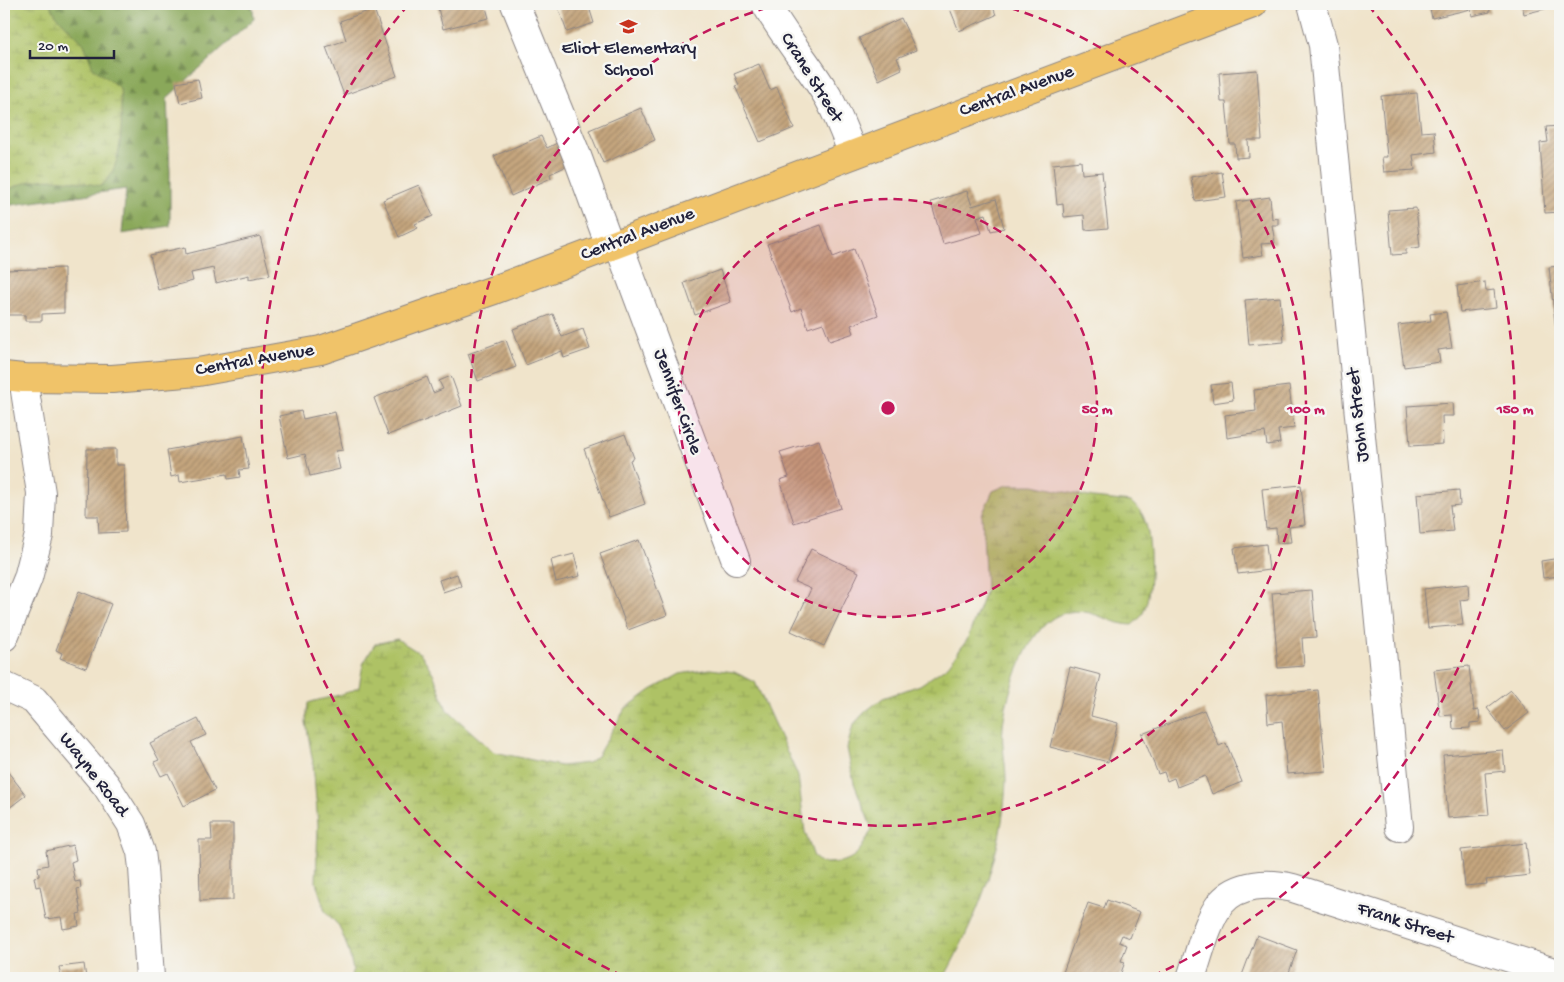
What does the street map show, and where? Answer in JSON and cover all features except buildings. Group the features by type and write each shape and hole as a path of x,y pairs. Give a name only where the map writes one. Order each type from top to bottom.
{"main road":[{"name":"Central Avenue","path":"14,377 112,379 198,372 321,350 494,290 1253,4"}],"street":[{"name":"Jennifer Circle","path":"515,4 614,244 736,561"},
{"name":"Crane Street","path":"766,4 781,31 826,95 840,120 852,154"},
{"name":"John Street","path":"1312,4 1323,45 1399,827"},
{"path":"4,637 28,578 39,536 41,493 14,377"},
{"name":"Wayne Road","path":"4,686 34,700 106,786 131,824 139,844 143,868 150,978"},
{"name":"Frank Street","path":"1191,978 1210,924 1220,904 1228,896 1249,887 1270,884 1292,888 1529,971 1560,974"}],"green space":[{"path":"4,4 252,4 254,19 167,98 170,226 122,234 126,189 4,206"},
{"path":"4,4 50,4 56,15 84,44 93,68 120,88 121,127 118,154 109,178 101,186 51,179 28,182 4,192"},
{"path":"1007,485 1034,485 1093,498 1131,502 1142,514 1146,523 1150,548 1149,592 1142,615 1132,625 1122,624 1079,611 1070,612 1059,615 1048,622 1037,633 1028,648 1013,681 1005,714 1003,746 1006,773 1005,791 1002,823 995,856 977,910 944,978 350,978 353,969 348,949 339,926 325,911 316,882 318,825 313,763 306,722 308,703 359,687 363,664 375,644 397,639 421,654 433,673 447,710 494,752 561,766 588,763 597,756 625,709 651,690 680,674 710,669 734,672 755,682 798,776 805,832 814,857 821,863 841,862 848,860 858,852 872,829 854,783 847,748 853,725 866,711 883,698 920,685 948,666 967,640 986,590 982,515 993,491"}],"place":[{"name":"Eliot Elementary School","path":"629,26"}]}
